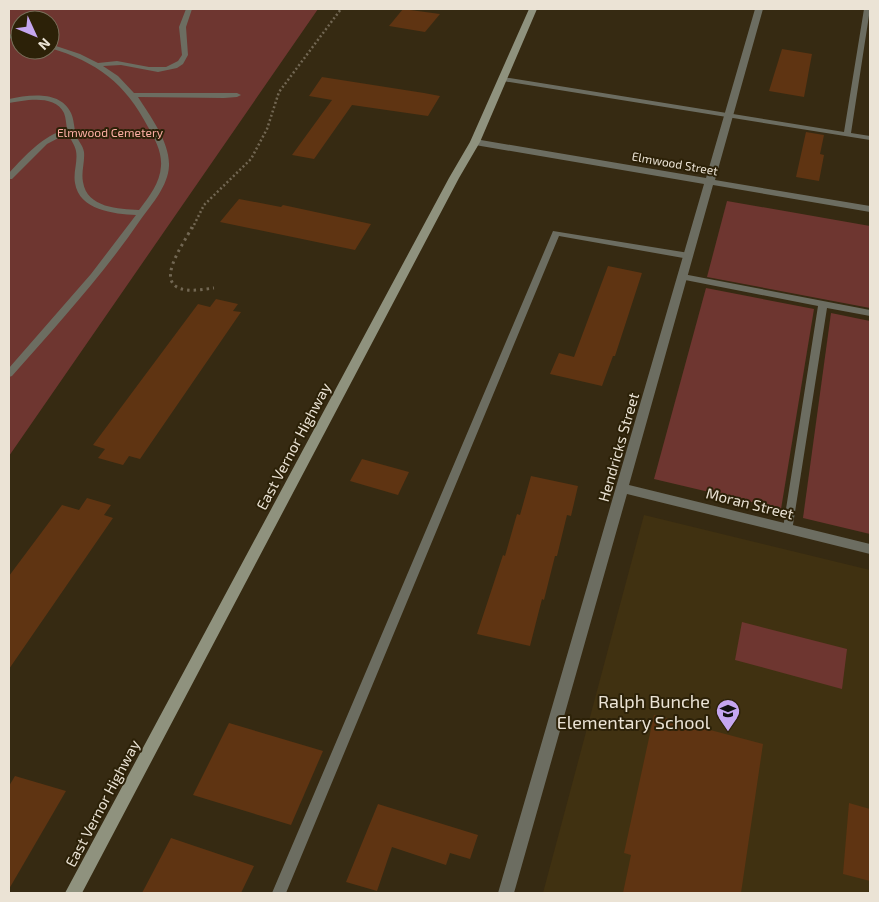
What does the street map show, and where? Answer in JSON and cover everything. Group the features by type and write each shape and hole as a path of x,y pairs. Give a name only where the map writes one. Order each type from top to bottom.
{"street":[{"name":"East Vernor Highway","path":"72,893 454,178 476,142 533,9"},
{"name":"Hendricks Street","path":"506,893 759,9"},
{"name":"Elmwood Street","path":"476,142 870,210"},
{"name":"Moran Street","path":"623,488 870,548"}],"lane":[{"path":"96,65 123,64 160,70 174,67 180,63 185,55 181,33 184,19 189,9"},
{"path":"847,134 867,9"},
{"path":"9,374 126,238 159,188 165,164 153,129 134,95 110,73 73,53 60,49"},
{"path":"503,79 870,138"},
{"path":"134,95 158,94 195,97 237,95"},
{"path":"9,101 35,98 62,105 68,114 71,130 80,149 77,174 84,195 94,204 109,210 142,213"},
{"path":"9,177 38,147 52,136 71,130"},
{"path":"279,893 556,233 689,256"},
{"path":"683,278 870,313"},
{"path":"788,528 823,304"}],"path":[{"path":"214,288 186,290 174,286 170,281 169,274 173,264 204,204 251,160 270,122 274,102 279,92 341,9"}],"shaded area":[{"name":"Ralph Bunche Elementary School","path":"644,515 870,570 870,893 543,893"}],"green space":[{"name":"Elmwood Cemetery","path":"9,9 318,9 9,456"},
{"path":"727,201 870,226 870,308 707,277"},
{"path":"706,288 814,309 781,509 654,479"},
{"path":"831,313 870,321 870,534 803,518"},
{"path":"742,622 847,649 842,689 735,660"}],"building":[{"path":"403,9 440,14 425,32 389,26"},
{"path":"782,49 812,54 804,97 769,91"},
{"path":"322,77 440,96 428,116 352,105 314,159 292,155 332,100 309,96"},
{"path":"806,132 824,135 820,154 824,155 819,181 796,177"},
{"path":"239,199 281,207 283,205 371,224 355,250 220,222"},
{"path":"608,266 642,273 615,356 613,356 602,386 550,374 559,353 574,357"},
{"path":"216,299 238,304 233,311 241,312 140,459 129,456 123,465 98,458 105,449 93,445 198,304 210,307"},
{"path":"362,459 409,472 398,495 350,481"},
{"path":"531,476 578,486 571,516 567,515 557,556 555,556 544,600 542,599 530,646 477,634 503,555 505,556 517,514 520,515"},
{"path":"87,498 111,505 104,515 113,518 9,669 9,576 62,505 79,510"},
{"path":"654,715 763,744 741,893 623,893 631,855 624,853"},
{"path":"229,723 323,751 291,825 193,795"},
{"path":"15,776 66,791 9,889 9,786"},
{"path":"849,803 870,809 870,881 843,874"},
{"path":"378,804 478,835 470,859 450,853 446,865 392,847 377,891 346,882"},
{"path":"171,838 254,866 241,893 142,893"}],"place":[{"name":"Ralph Bunche Elementary School","path":"728,732"}]}
